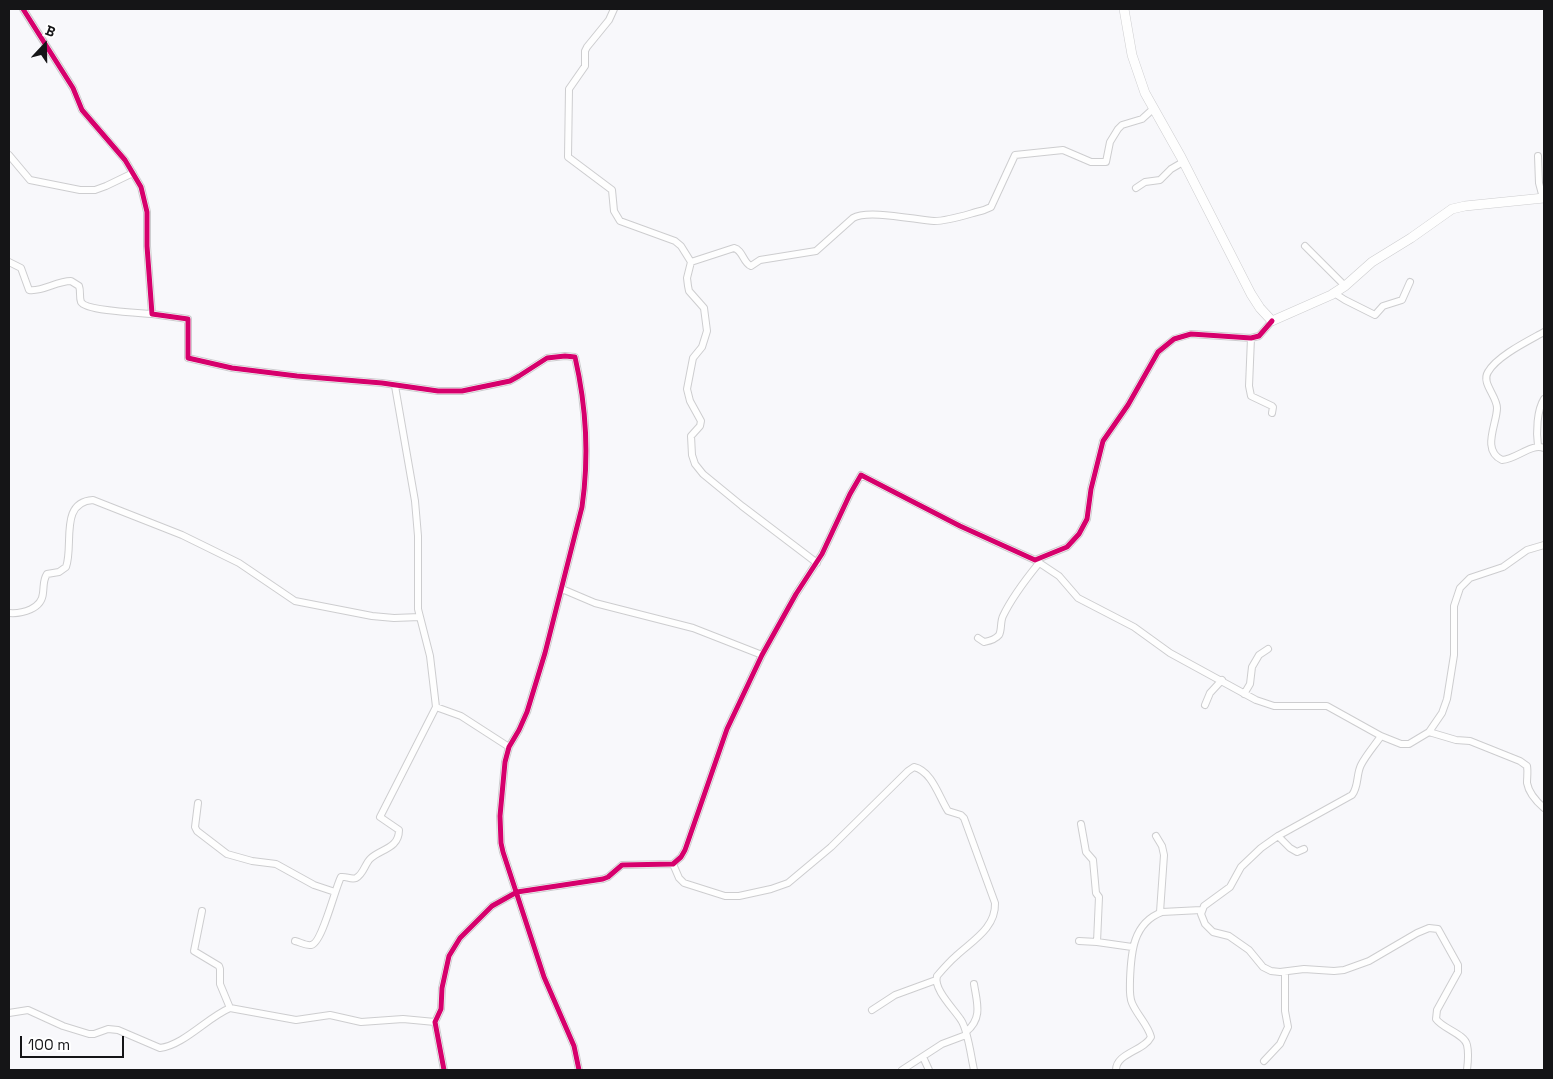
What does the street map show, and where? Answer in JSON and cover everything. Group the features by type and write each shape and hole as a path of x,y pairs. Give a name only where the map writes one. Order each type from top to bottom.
{"street":[{"path":"23,9 73,88 82,110 116,148 133,173 143,193 147,212 147,246 152,314"},
{"path":"614,9 609,20 585,51 585,66 569,89 568,157 612,190 614,211 620,221 675,241 681,246 691,262 688,286 689,290 704,308 706,325 706,337 702,347 692,358 688,385 690,401 701,421 700,426 691,436 692,455 695,464 703,474 817,563"},
{"path":"1124,9 1132,55 1145,93 1251,294 1272,321"},
{"path":"691,262 734,248 739,250 748,265 751,266 760,260 814,251 859,215 899,216 935,221 984,210 991,207 1015,155 1062,150 1091,162 1106,162 1110,142 1118,129 1122,125 1142,120 1153,109"},
{"path":"9,155 30,180 80,190 95,190 133,173"},
{"path":"978,638 984,642 1000,634 1005,612 1037,561 1067,547 1079,534 1087,519 1091,489 1103,442 1128,405 1158,352 1174,339 1191,334 1251,338 1259,336 1272,321 1334,293 1345,286 1372,262 1411,238 1452,209 1543,198 1539,183 1538,156"},
{"path":"1136,188 1145,182 1160,180 1171,169 1183,162"},
{"path":"1305,246 1345,286"},
{"path":"9,262 21,268 28,290 40,289 70,281 79,286 81,301 85,305 117,312 188,319 188,358 193,360 281,374 462,392 510,381 547,358 574,357 580,380 585,443 582,507 545,653 527,712 509,747 503,769 500,828 503,852 516,892 544,977 574,1046 579,1070"},
{"path":"1334,293 1375,315 1383,306 1402,300 1410,282"},
{"path":"1544,332 1505,355 1488,371 1486,376 1498,409 1491,441 1493,452 1498,458 1507,460 1541,447 1536,436 1538,409 1544,399"},
{"path":"1251,338 1251,396 1274,407 1272,413"},
{"path":"295,941 314,944 321,934 341,877 358,877 371,859 390,848 395,842 399,830 380,817 436,708 430,656 420,617 418,601 418,536 395,386"},
{"path":"444,1070 435,1022 442,1009 443,982 449,956 460,938 492,906 516,892 603,880 608,878 622,865 673,864 681,857 727,730 762,655 796,594 817,563 861,475 960,526 1037,561 1064,580 1078,598 1134,627 1170,653 1222,680 1244,694 1274,706 1327,706 1381,736 1404,744 1429,732 1442,713 1447,699 1454,654 1454,606 1460,588 1470,578 1504,567 1527,550 1544,545"},
{"path":"9,613 25,612 38,605 42,600 43,582 47,574 60,572 66,567 72,513 81,502 93,500 182,535 239,563 295,601 372,616 394,618 420,617"},
{"path":"562,589 595,602 693,628 762,655"},
{"path":"1244,694 1250,684 1252,667 1259,655 1268,649"},
{"path":"1205,705 1210,693 1222,680"},
{"path":"436,708 461,716 509,747"},
{"path":"1429,732 1450,739 1470,741 1524,763 1528,768 1527,782 1531,793 1537,803 1544,808"},
{"path":"1116,1070 1115,1067 1118,1062 1147,1043 1151,1037 1131,1000 1132,947 1134,939 1147,920 1160,912 1201,910 1230,887 1241,867 1261,848 1278,836 1352,795 1357,787 1357,777 1361,765 1381,736"},
{"path":"673,864 679,878 684,883 726,896 739,896 779,886 796,877 825,852 908,770 914,767 919,769 930,780 948,810 964,818 995,903 993,915 988,925 975,941 957,954 937,976 936,980 939,989 963,1023 974,1070"},
{"path":"198,803 195,828 227,854 252,861 276,864 314,885 335,892"},
{"path":"1081,824 1086,852 1093,860 1096,893 1099,898 1097,942"},
{"path":"1156,836 1162,846 1164,855 1160,912"},
{"path":"1278,836 1294,851 1297,852 1304,849"},
{"path":"1201,910 1202,919 1210,929 1228,936 1249,950 1263,967 1270,971 1285,972 1304,969 1334,972 1344,970 1369,961 1417,933 1429,928 1438,928 1458,965 1458,972 1436,1010 1436,1019 1442,1026 1463,1038 1467,1044 1467,1070"},
{"path":"202,911 194,951 219,966 220,984 230,1008"},
{"path":"1079,941 1132,947"},
{"path":"1264,1061 1280,1044 1288,1027 1285,1011 1285,972"},
{"path":"872,1010 895,995 936,980"},
{"path":"902,1070 942,1044 966,1034 972,1027 978,1013 974,984"},
{"path":"9,1013 28,1010 66,1027 89,1034 108,1029 118,1030 160,1048 196,1031 230,1008 296,1020 330,1015 361,1022 403,1020 435,1022"},
{"path":"923,1057 929,1070"}],"cycle path":[{"path":"23,9 73,88 82,110 125,160 141,187 147,212 147,246 152,314 188,319 188,358 232,368 297,376 382,383 438,391 462,391 510,381 547,358 575,357 582,394 586,451 582,507 545,653 527,712 509,747 505,762 500,816 503,852 544,977 574,1046 579,1070"},
{"path":"444,1070 435,1022 441,1009 442,988 449,956 460,938 492,906 517,892 603,879 622,865 673,864 681,857 727,729 762,655 796,594 822,554 861,475 960,526 1035,560 1067,547 1079,534 1087,519 1091,489 1103,441 1128,405 1158,352 1174,339 1191,334 1251,338 1259,336 1272,321"}]}
